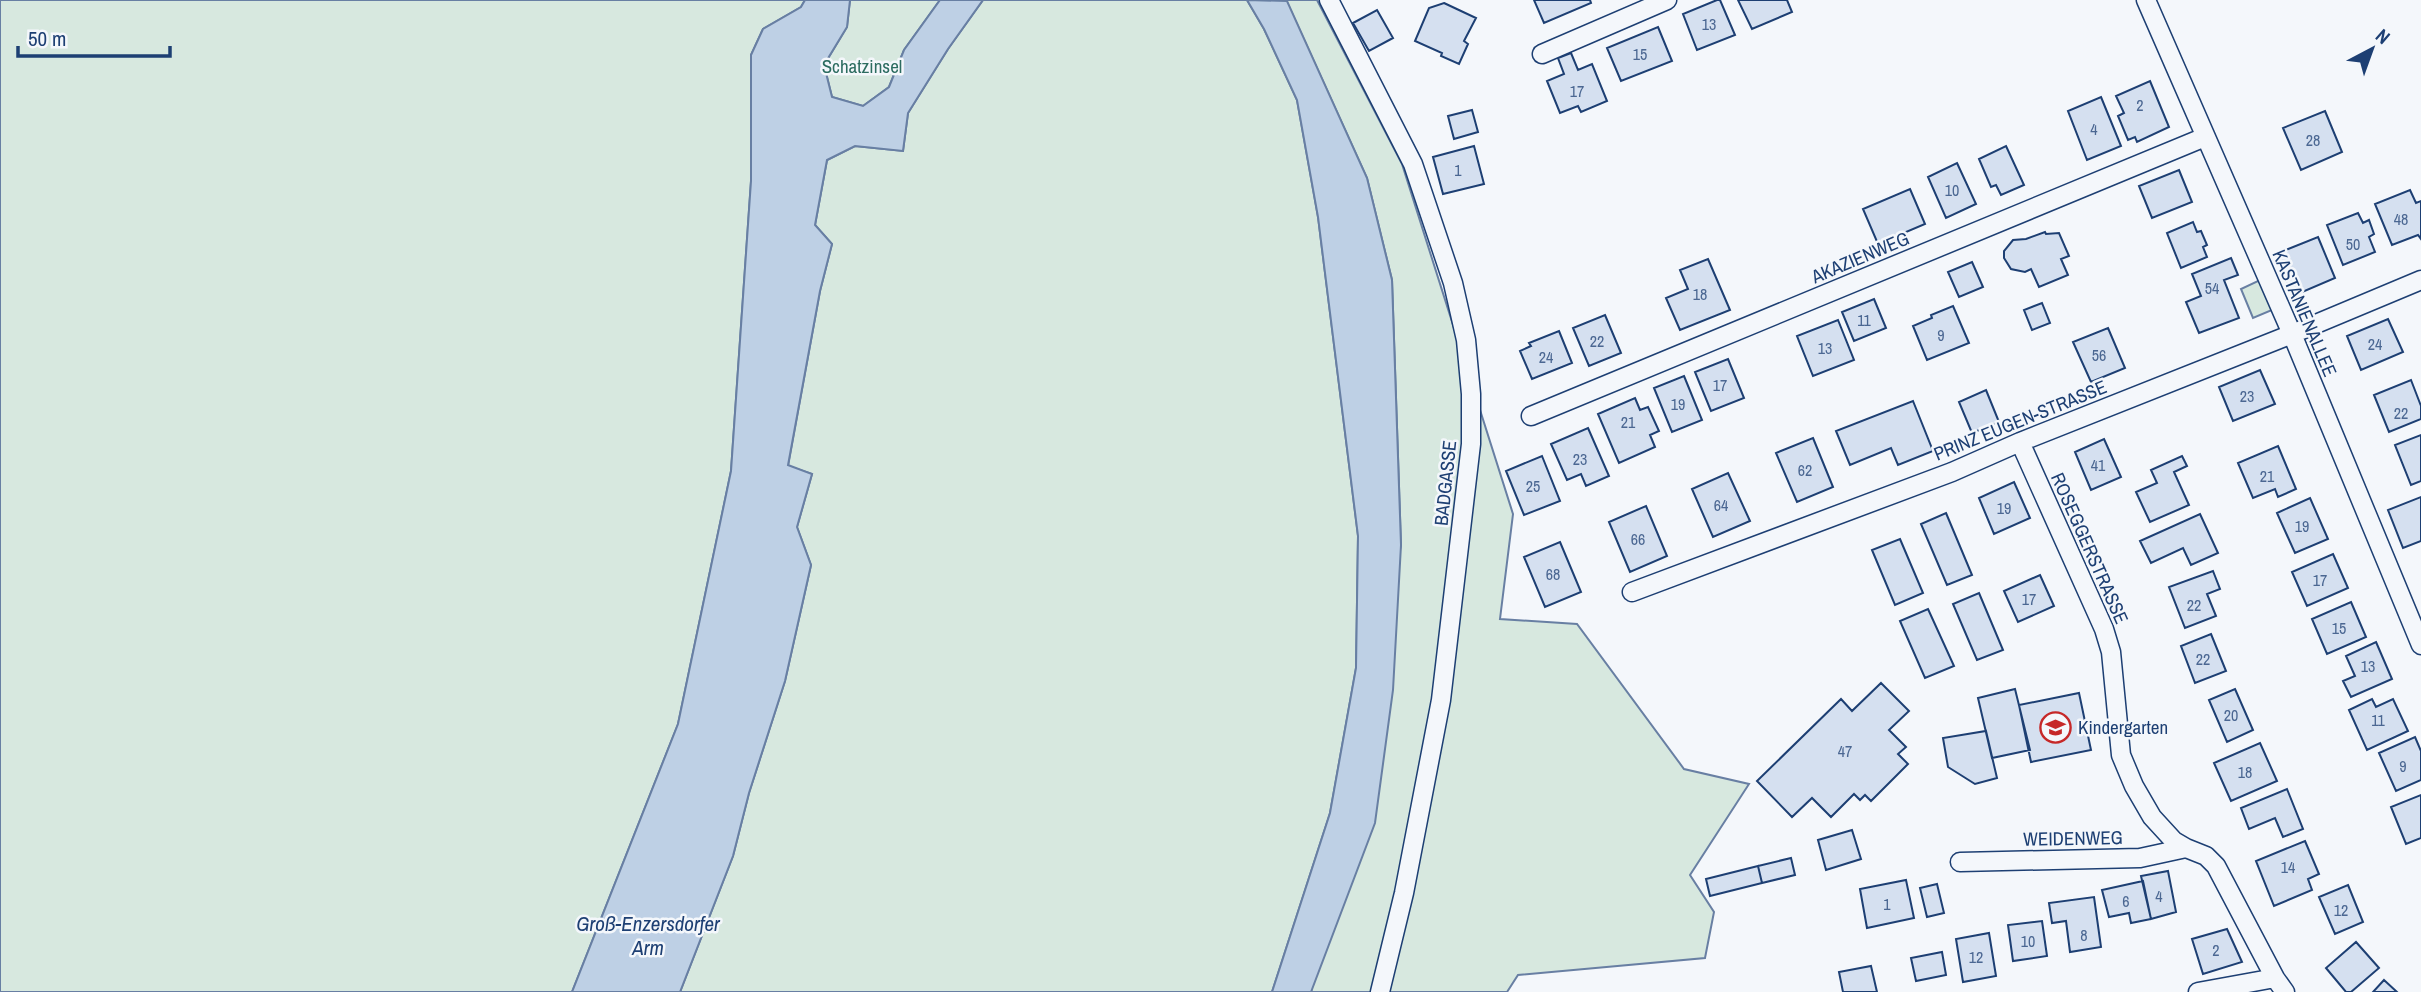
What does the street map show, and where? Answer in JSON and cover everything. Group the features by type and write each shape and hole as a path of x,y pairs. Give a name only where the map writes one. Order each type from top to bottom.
{"street":[{"path":"1542,54 1668,0"},
{"name":"KASTANIENALLEE","path":"2146,0 2292,334 2421,645"},
{"name":"BADGASSE","path":"1335,2 1413,164 1453,283 1466,340 1471,394 1471,444 1441,700 1404,893 1380,992"},
{"name":"AKAZIENWEG","path":"1531,416 2205,137"},
{"name":"PRINZ EUGEN-STRASSE","path":"1632,592 1944,475 2421,280"},
{"name":"ROSEGGERSTRASSE","path":"2020,442 2104,629 2111,652 2120,755 2134,786 2152,817 2174,841 2186,849 2206,856 2216,866 2280,985"},
{"name":"WEIDENWEG","path":"1960,862 2140,858 2186,849"},
{"path":"2198,992 2280,985"}],"green space":[{"path":"0,0 805,0 801,7 763,29 751,55 751,181 731,471 678,724 572,992 0,992"},
{"name":"Schatzinsel","path":"850,0 940,0 904,50 889,87 863,106 832,97 824,65 847,27"},
{"path":"983,0 1247,0 1264,29 1297,100 1318,217 1358,536 1356,668 1330,813 1272,992 680,992 733,856 749,793 785,681 811,565 797,527 812,474 788,466 820,291 832,244 815,225 827,160 855,146 903,151 908,113"},
{"path":"1286,0 1317,0 1402,164 1513,514 1500,619 1577,624 1684,769 1749,784 1690,875 1714,912 1705,958 1518,975 1507,992 1311,992 1401,545 1392,280 1367,178"},
{"path":"2260,280 2272,310 2253,318 2241,289"}],"water":[{"name":"Groß-Enzersdorfer Arm","path":"805,0 850,0 847,27 824,65 832,97 863,106 889,87 904,50 940,0 983,0 908,113 903,151 855,146 827,160 815,225 832,244 820,291 788,465 812,474 797,527 811,565 785,681 749,793 733,856 680,992 572,992 678,724 731,471 751,181 751,55 763,29 801,7"},
{"path":"1247,0 1287,1 1367,178 1392,280 1401,545 1393,690 1375,823 1311,992 1272,992 1330,813 1356,668 1358,536 1318,217 1297,100 1264,29"}],"building":[{"path":"1534,0 1590,0 1591,3 1544,23"},
{"path":"1720,0 1735,35 1697,50 1683,14"},
{"path":"1738,0 1787,0 1792,12 1752,29"},
{"path":"1444,3 1476,18 1464,41 1468,44 1459,64 1415,41 1429,8"},
{"path":"1377,10 1393,38 1369,51 1353,23"},
{"path":"1658,27 1672,61 1621,81 1607,48"},
{"path":"1571,53 1578,70 1592,64 1607,101 1581,112 1578,106 1560,113 1547,81 1564,74 1558,58"},
{"path":"2150,81 2169,127 2137,142 2135,137 2128,140 2118,116 2124,113 2116,96"},
{"path":"2101,97 2121,146 2087,160 2068,111"},
{"path":"1472,110 1478,132 1454,139 1448,116"},
{"path":"2325,111 2342,152 2301,170 2283,128"},
{"path":"1474,146 1484,184 1443,194 1433,157"},
{"path":"2006,146 2024,185 2001,195 1996,185 1991,187 1979,159"},
{"path":"1957,163 1976,204 1946,218 1928,177"},
{"path":"2179,170 2192,202 2152,218 2139,186"},
{"path":"1910,189 1925,224 1878,244 1863,209"},
{"path":"2410,190 2416,203 2421,201 2421,239 2418,235 2392,245 2375,204"},
{"path":"2358,213 2363,223 2369,220 2374,234 2369,237 2375,252 2343,265 2327,225"},
{"path":"2193,222 2197,232 2201,231 2207,245 2203,247 2207,257 2181,268 2167,233"},
{"path":"2045,232 2059,233 2069,256 2061,259 2068,275 2039,287 2031,269 2025,272 2011,269 2004,258 2004,251 2013,240 2026,239"},
{"path":"2318,237 2335,278 2293,296 2276,254"},
{"path":"2231,258 2238,275 2224,280 2239,318 2199,333 2186,302 2201,296 2192,274"},
{"path":"1708,259 1730,310 1680,330 1666,298 1688,289 1680,270"},
{"path":"1972,262 1983,287 1959,297 1948,272"},
{"path":"1874,299 1886,328 1854,341 1842,312"},
{"path":"2042,303 2050,323 2032,330 2024,310"},
{"path":"1953,306 1969,343 1927,360 1913,326"},
{"path":"1605,315 1621,353 1589,366 1573,328"},
{"path":"2388,319 2403,352 2361,370 2347,336"},
{"path":"1838,320 1854,360 1813,376 1797,336"},
{"path":"2108,328 2125,368 2091,382 2073,342"},
{"path":"1559,331 1572,363 1532,379 1520,351 1531,346 1529,343"},
{"path":"1728,359 1744,398 1711,411 1695,372"},
{"path":"2260,370 2275,404 2233,421 2219,387"},
{"path":"1684,376 1702,420 1672,432 1654,388"},
{"path":"2411,380 2421,406 2421,419 2389,432 2374,395"},
{"path":"1986,390 1999,422 1972,433 1959,402"},
{"path":"1635,398 1640,410 1648,407 1659,431 1650,435 1655,447 1619,463 1598,414"},
{"path":"1913,401 1933,451 1898,465 1891,448 1850,465 1836,431"},
{"path":"1588,428 1609,476 1586,486 1581,474 1567,480 1551,444"},
{"path":"2421,435 2421,481 2411,485 2395,445"},
{"path":"1813,438 1833,487 1797,502 1776,453"},
{"path":"2104,439 2121,477 2091,490 2075,452"},
{"path":"2278,446 2296,489 2278,497 2275,489 2253,498 2238,463"},
{"path":"1542,456 1560,501 1524,515 1506,471"},
{"path":"2182,456 2187,466 2174,472 2189,505 2150,522 2136,492 2157,483 2151,470"},
{"path":"1728,473 1750,521 1713,537 1692,489"},
{"path":"2014,482 2030,518 1994,534 1979,498"},
{"path":"2421,497 2421,541 2403,548 2388,510"},
{"path":"2310,498 2328,539 2295,553 2277,513"},
{"path":"1646,506 1667,556 1630,572 1609,522"},
{"path":"1946,513 1972,575 1947,585 1921,524"},
{"path":"2200,514 2218,553 2191,565 2183,548 2151,563 2140,541"},
{"path":"1900,539 1923,593 1895,605 1872,550"},
{"path":"1560,542 1581,592 1545,607 1524,557"},
{"path":"2333,554 2348,588 2307,606 2292,572"},
{"path":"2213,571 2220,589 2207,594 2216,616 2185,628 2169,587"},
{"path":"2040,575 2054,606 2018,622 2004,591"},
{"path":"1979,593 2003,650 1977,660 1953,604"},
{"path":"2351,602 2366,637 2327,654 2312,619"},
{"path":"1928,609 1954,666 1925,678 1900,621"},
{"path":"2211,634 2226,671 2195,683 2181,646"},
{"path":"2376,642 2392,679 2351,697 2343,681 2355,676 2346,656"},
{"path":"1881,683 1909,711 1889,730 1906,747 1898,754 1908,764 1871,801 1865,795 1860,800 1854,794 1831,817 1812,798 1792,817 1757,781 1841,699 1852,711"},
{"path":"2015,689 2030,750 1992,758 1978,698"},
{"path":"2235,689 2253,730 2227,742 2209,700"},
{"name":"Kindergarten","path":"2079,693 2091,750 2031,762 2019,705"},
{"path":"2372,699 2376,707 2393,699 2408,731 2367,750 2349,710"},
{"path":"1986,731 1997,778 1975,784 1948,767 1943,738"},
{"path":"2415,737 2421,751 2421,780 2396,791 2379,753"},
{"path":"2260,743 2277,781 2231,801 2214,763"},
{"path":"2287,789 2303,829 2283,837 2275,818 2249,829 2241,808"},
{"path":"2421,795 2421,838 2406,844 2391,807"},
{"path":"1852,830 1861,859 1826,870 1818,840"},
{"path":"2305,841 2319,874 2308,879 2312,890 2274,906 2256,861"},
{"path":"1791,858 1795,875 1762,883 1758,866"},
{"path":"1758,866 1762,883 1710,896 1706,879"},
{"path":"2168,871 2176,912 2151,919 2141,876"},
{"path":"1906,880 1914,918 1867,928 1860,889"},
{"path":"2143,881 2151,919 2131,923 2129,913 2109,917 2102,890"},
{"path":"1937,884 1944,913 1927,917 1920,888"},
{"path":"2348,885 2363,922 2335,934 2319,897"},
{"path":"2094,897 2101,947 2070,952 2066,921 2052,923 2049,903"},
{"path":"2042,921 2047,956 2013,961 2008,925"},
{"path":"2227,929 2242,962 2203,974 2192,939"},
{"path":"1989,933 1996,976 1963,982 1956,939"},
{"path":"2356,942 2379,968 2351,992 2346,992 2326,968"},
{"path":"1942,952 1946,975 1916,981 1911,958"},
{"path":"1871,966 1877,992 1843,992 1839,972"},
{"path":"2384,980 2397,992 2373,992"}],"place":[{"name":"Kindergarten","path":"2055,727"}]}
